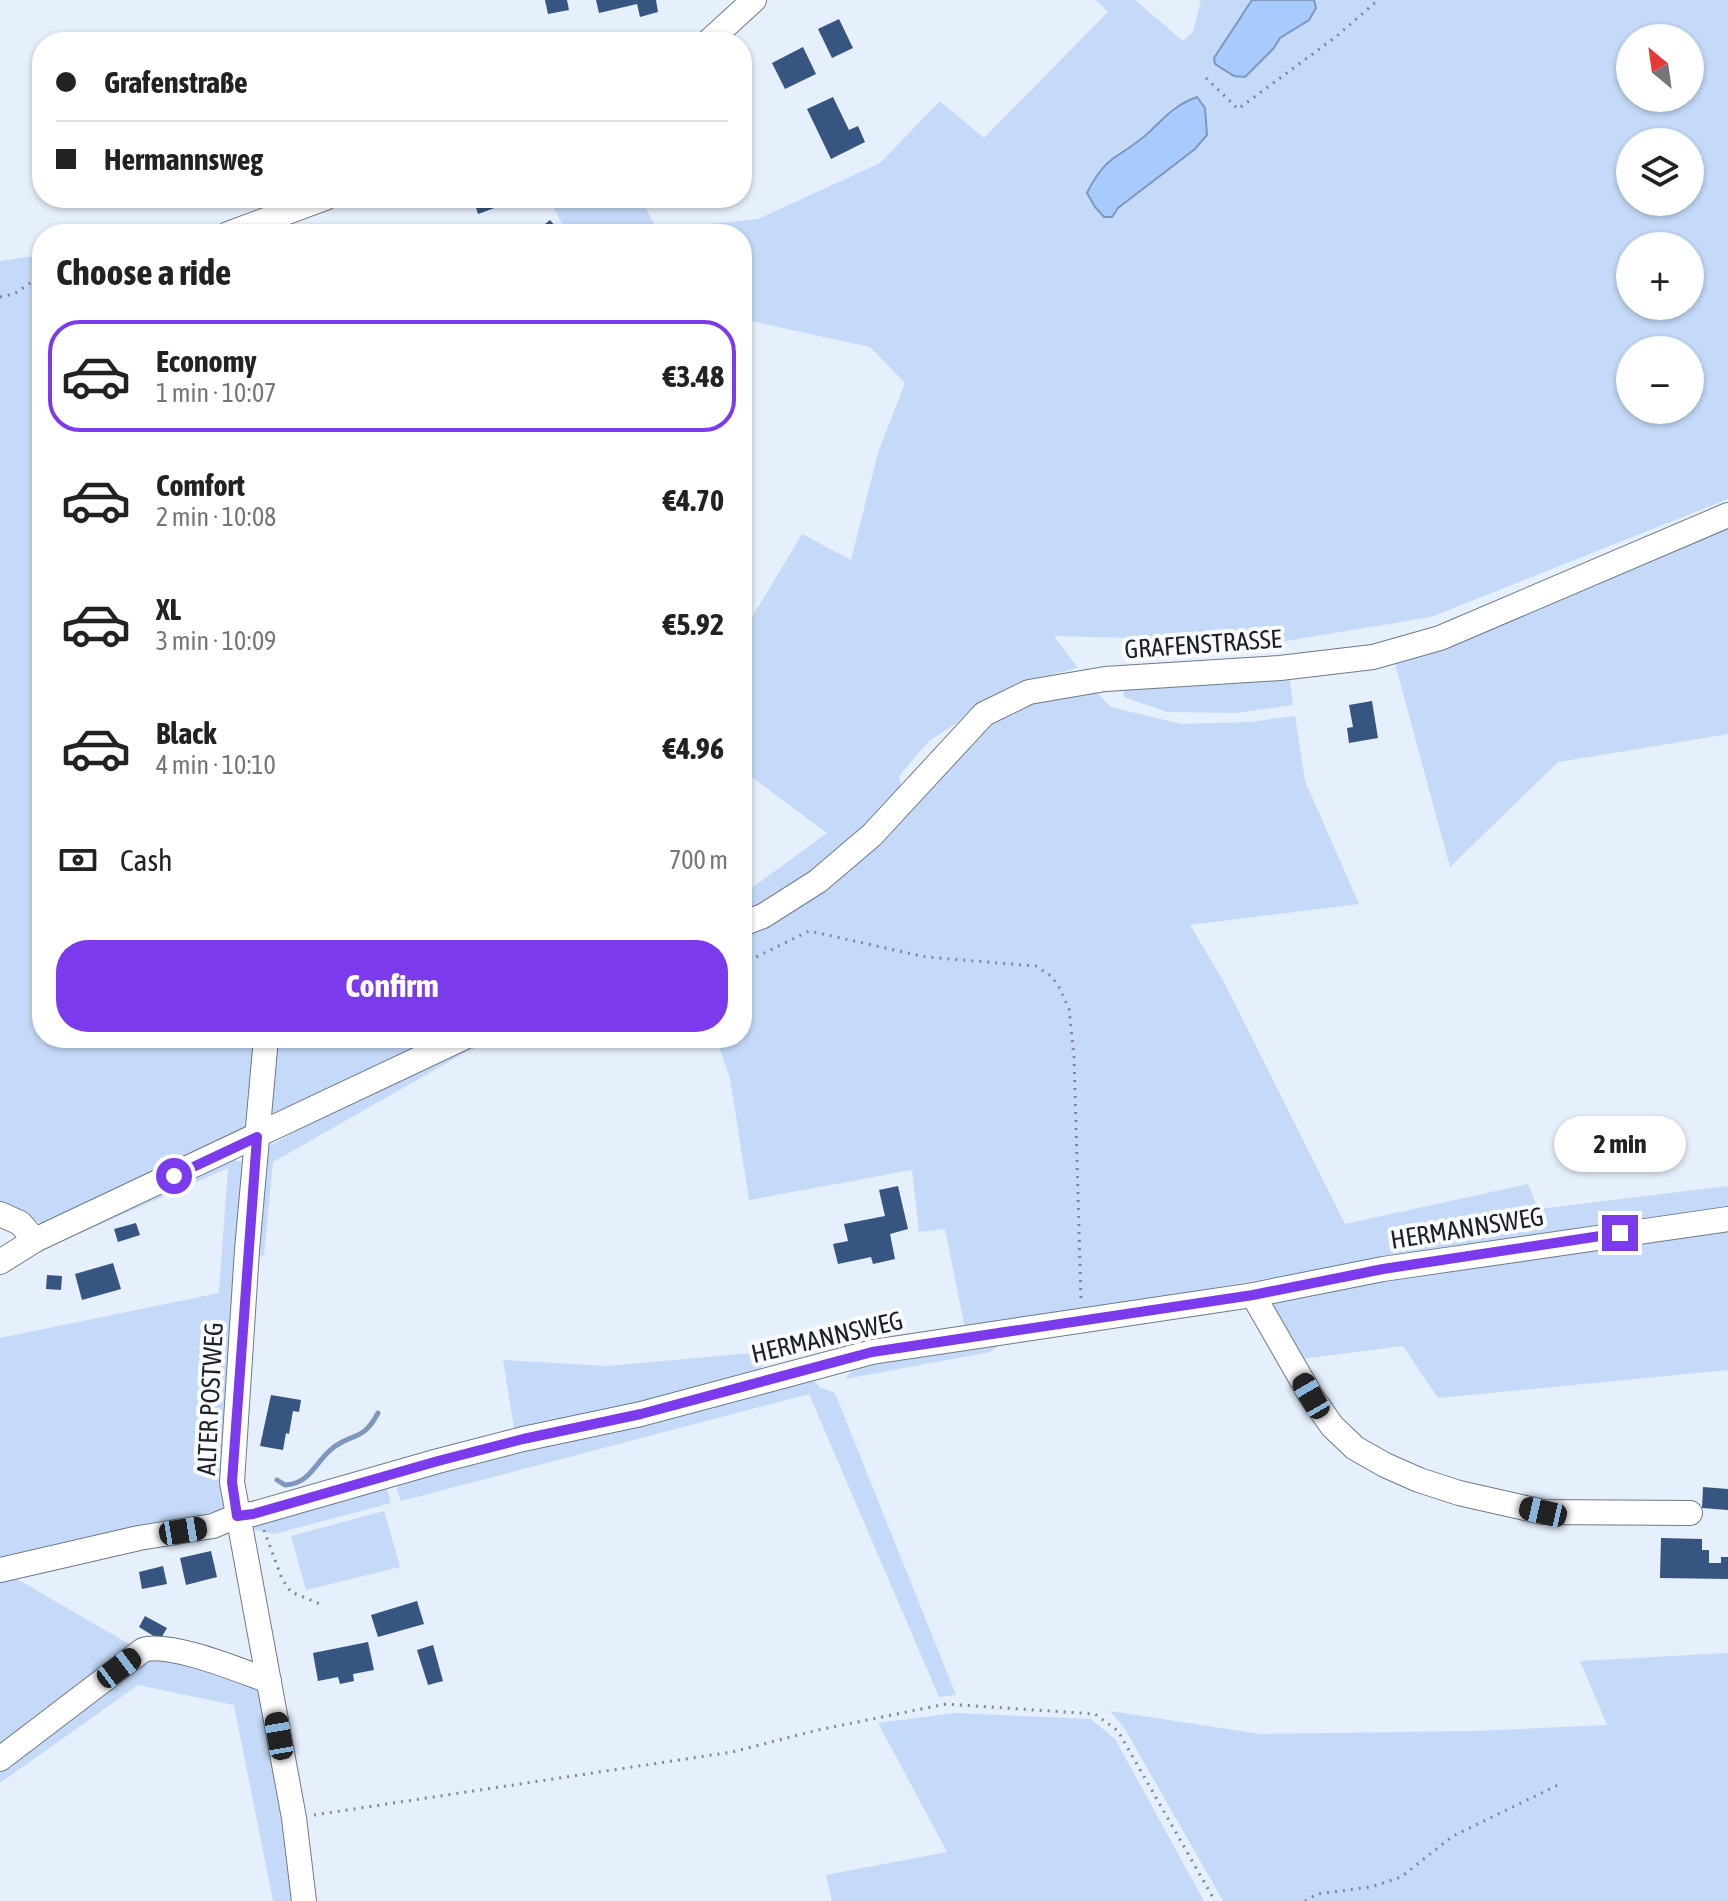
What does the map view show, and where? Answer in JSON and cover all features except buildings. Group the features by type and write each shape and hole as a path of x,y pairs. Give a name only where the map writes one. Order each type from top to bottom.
{"street":[{"path":"719,32 754,0"},
{"path":"255,224 298,208"},
{"name":"GRAFENSTRASSE","path":"752,920 818,881 872,835 984,714 1029,692 1105,679 1280,668 1373,657 1440,638 1728,515"},
{"name":"ALTER POSTWEG","path":"265,1048 232,1482 245,1515 269,1681 294,1818 304,1901"},
{"path":"0,1262 35,1240 440,1048"},
{"path":"0,1214 20,1223 35,1240"},
{"name":"HERMANNSWEG","path":"0,1570 139,1538 213,1526 452,1457 641,1414 872,1352 1253,1295 1383,1269 1649,1228 1728,1219"},
{"path":"1253,1295 1311,1396 1332,1426 1355,1448 1385,1465 1459,1493 1543,1512 1690,1513"},
{"path":"0,1759 143,1650 153,1646 196,1656 269,1681"}],"path":[{"path":"1206,78 1238,109 1337,36 1378,0"},
{"path":"0,297 14,294 32,282"},
{"path":"752,959 809,931 926,957 1036,966 1051,976 1069,1009 1074,1057 1081,1310"},
{"path":"245,1515 263,1526 282,1579 291,1592 323,1605"},
{"path":"294,1818 732,1752 818,1730 946,1704 1095,1714 1118,1731 1215,1901"},
{"path":"1305,1901 1317,1894 1371,1887 1401,1877 1453,1836 1558,1785"}],"shaded area":[{"path":"1096,0 1135,0 1183,41 1193,32 1201,0 1252,0 1216,65 1233,76 1245,77 1280,38 1309,20 1316,8 1314,0 1728,0 1728,499 1431,617 1280,642 1054,636 1078,668 1034,679 999,695 929,741 899,776 902,789 875,818 815,872 752,911 752,888 827,833 752,777 752,617 802,534 851,560 878,453 905,383 870,347 752,321 752,224 712,224 758,219 880,163 940,101 984,138 1108,12","holes":["1176,105 1195,149 1118,208 1112,217 1104,217 1117,153 1144,136"]},
{"path":"1252,0 1314,0 1316,8 1309,20 1280,38 1245,77 1234,76 1215,64 1214,58"},
{"path":"1197,97 1205,108 1207,135 1195,149 1118,208 1112,217 1104,217 1087,193 1100,171 1175,109"},
{"path":"554,208 646,208 654,224 562,224"},
{"path":"32,256 32,1048 256,1048 251,1120 242,1132 47,1224 34,1221 0,1203 0,261"},
{"path":"1728,526 1728,734 1558,762 1450,867 1394,660"},
{"path":"1289,674 1293,705 1235,713 1167,712 1124,697 1123,687"},
{"path":"1090,686 1111,707 1181,724 1250,722 1295,716 1305,781 1359,904 1190,925 1225,984 1345,1224 1528,1184 1538,1209 1728,1186 1728,1370 1438,1398 1403,1346 1301,1359 1270,1309 1275,1297 1367,1261 1040,1318 965,1328 945,1229 919,1232 912,1170 749,1200 730,1078 720,1048 752,1048 752,925 1008,709"},
{"path":"276,1048 417,1048 271,1118"},
{"path":"451,1048 477,1048 273,1162 264,1255 258,1257 260,1156 269,1146"},
{"path":"229,1159 242,1162 246,1174 228,1494 222,1511 46,1547 0,1560 0,1338 219,1293 228,1168 60,1242 55,1239"},
{"path":"1012,1337 990,1352 845,1379 860,1361"},
{"path":"765,1352 760,1373 515,1434 503,1360 607,1366"},
{"path":"809,1374 819,1387 835,1393 956,1695 939,1697 809,1394 401,1501 397,1490 398,1483"},
{"path":"381,1486 387,1490 391,1503 274,1534 250,1529 253,1521"},
{"path":"384,1511 400,1567 306,1590 291,1536"},
{"path":"10,1575 129,1644 254,1663 280,1795 294,1901 273,1901 234,1705 138,1685 0,1783 0,1577"},
{"path":"1728,1653 1728,1901 1223,1901 1125,1729 1110,1711 1260,1734 1475,1731 1607,1725 1580,1661"},
{"path":"955,1713 1091,1719 1115,1739 1204,1901 832,1901 826,1875 947,1852 878,1723"}],"waterway":[{"path":"277,1480 285,1485 301,1481 334,1447 368,1428 378,1413"}],"route":[{"path":"174,1176 257,1137 232,1482 237,1516 523,1439 641,1414 872,1352 1253,1295 1383,1269 1620,1233"}]}
